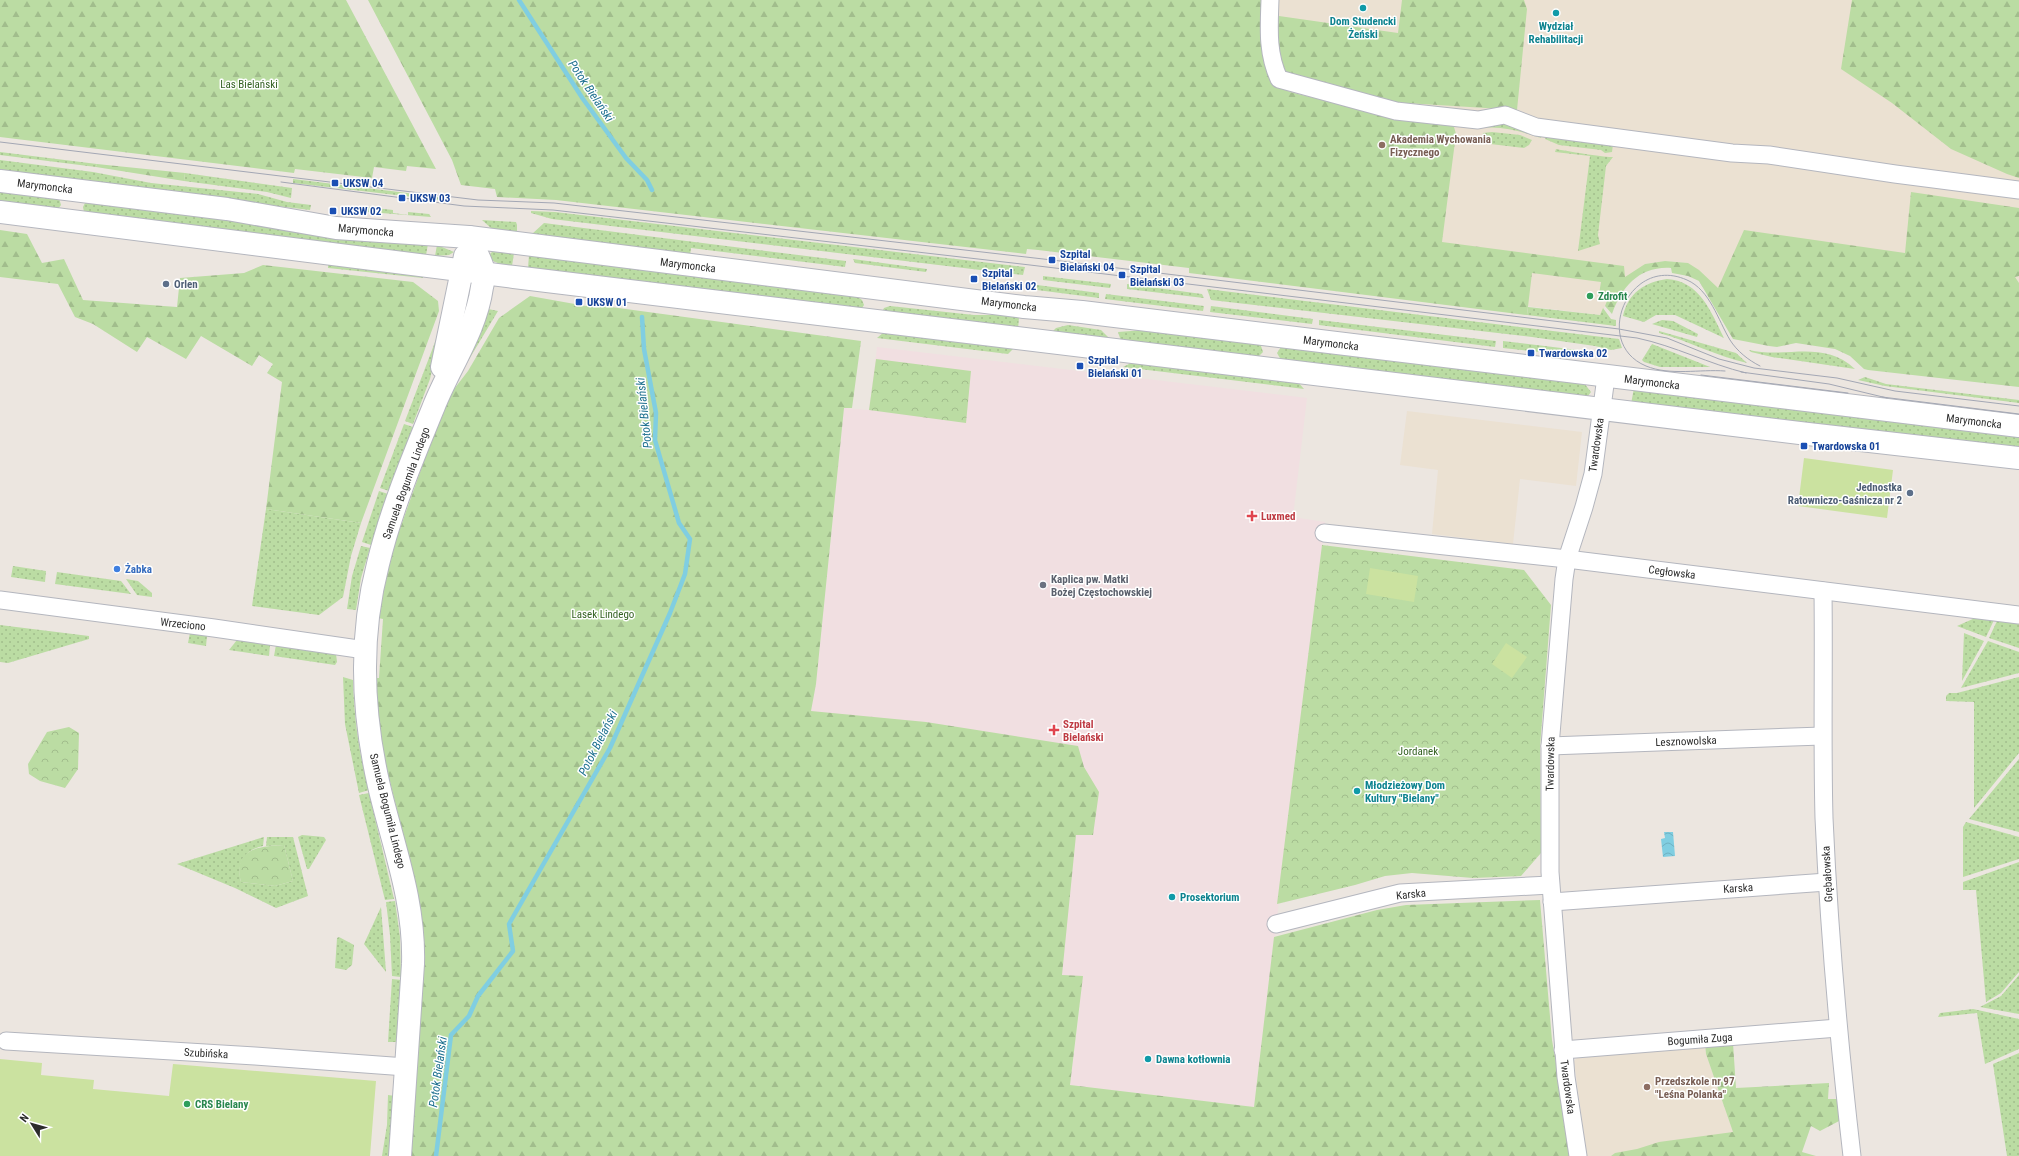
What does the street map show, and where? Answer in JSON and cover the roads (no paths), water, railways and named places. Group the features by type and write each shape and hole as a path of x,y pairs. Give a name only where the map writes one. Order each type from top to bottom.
{"main road":[{"name":"Marymoncka","path":"0,180 227,209 282,220 352,230 469,237 1024,307 2019,426"},
{"path":"69,221 73,190"},
{"path":"0,212 485,273 1269,367 1601,409 2019,458"},
{"path":"469,237 485,273"},
{"name":"Samuela Bogumiła Lindego","path":"434,404 469,237"},
{"name":"Samuela Bogumiła Lindego","path":"400,1156 413,964 412,932 407,889 379,786 368,723 364,683 365,650 370,604 378,562 405,481 434,404 477,315 485,273"},
{"path":"1039,340 1044,331 1053,322 1091,314 1112,331 1118,349"},
{"path":"1269,367 1271,336"}],"street":[{"path":"1270,0 1268,39 1273,66 1279,79 1396,111 1478,120 1505,115 1536,127 1732,153 1769,155 1909,176 2019,190"},
{"name":"Twardowska","path":"1578,1156 1563,1050 1550,885 1550,746 1567,559 1593,474 1606,377"},
{"name":"Cegłowska","path":"1324,533 1567,559 2019,615"},
{"name":"Grębałowska","path":"1823,591 1822,736 1827,882 1838,1028 1852,1156"},
{"name":"Wrzeciono","path":"0,600 214,628 365,650"},
{"name":"Lesznowolska","path":"1550,746 1822,736"},
{"name":"Karska","path":"1552,902 1827,882"},
{"name":"Karska","path":"1276,924 1400,893 1550,885"},
{"name":"Bogumiła Zuga","path":"1563,1050 1838,1028"},
{"name":"Szubińska","path":"6,1041 255,1056 406,1068"}],"water":[{"path":"1664,832 1673,832 1675,856 1663,857 1661,839 1665,838"}],"waterway":[{"name":"Potok Bielański","path":"519,0 583,99 626,158 647,180 652,190"},
{"name":"Potok Bielański","path":"436,1156 451,1035 469,1016 478,996 513,951 509,924 610,748 670,613 685,574 690,539 679,523 655,440 656,413 644,349 642,317"}],"tram line":[{"path":"0,142 478,200 554,203 1052,260 1619,329 1667,338 1719,359 1754,368 1837,378 1895,391 2019,406"},
{"path":"281,182 464,206 553,210 1030,265 1637,338 1651,341 1746,373"},
{"path":"1725,371 1665,371 1646,366 1630,355 1621,339 1620,322 1624,305 1634,290 1648,279 1666,275 1687,280 1695,285 1708,298 1730,340 1736,348 1743,355 1760,366"},
{"path":"1741,372 1829,384 1887,398"},
{"path":"1701,375 1848,393"},
{"path":"1882,397 2019,414"}],"place":[{"name":"Dom Studencki Żeński","path":"1363,8"},
{"name":"Wydział Rehabilitacji","path":"1556,13"},
{"name":"Akademia Wychowania Fizycznego","path":"1382,145"},
{"name":"UKSW 04","path":"335,183"},
{"name":"UKSW 03","path":"402,198"},
{"name":"UKSW 02","path":"333,211"},
{"name":"Szpital Bielański 04","path":"1052,260"},
{"name":"Szpital Bielański 03","path":"1122,275"},
{"name":"Szpital Bielański 02","path":"974,279"},
{"name":"Orlen","path":"166,284"},
{"name":"Zdrofit","path":"1590,296"},
{"name":"UKSW 01","path":"579,302"},
{"name":"Twardowska 02","path":"1531,353"},
{"name":"Szpital Bielański 01","path":"1080,366"},
{"name":"Twardowska 01","path":"1804,446"},
{"name":"Jednostka Ratowniczo-Gaśnicza nr 2","path":"1910,493"},
{"name":"Luxmed","path":"1252,516"},
{"name":"Żabka","path":"117,569"},
{"name":"Kaplica pw. Matki Bożej Częstochowskiej","path":"1043,585"},
{"name":"Szpital Bielański","path":"1054,730"},
{"name":"Młodzieżowy Dom Kultury \"Bielany\"","path":"1357,791"},
{"name":"Prosektorium","path":"1172,897"},
{"name":"Dawna kotłownia","path":"1148,1059"},
{"name":"Przedszkole nr 97 \"Leśna Polanka\"","path":"1647,1087"},
{"name":"CRS Bielany","path":"187,1104"}],"park label":[{"name":"Las Bielański","path":"249,84"},
{"name":"Lasek Lindego","path":"603,614"},
{"name":"Jordanek","path":"1418,751"}]}
